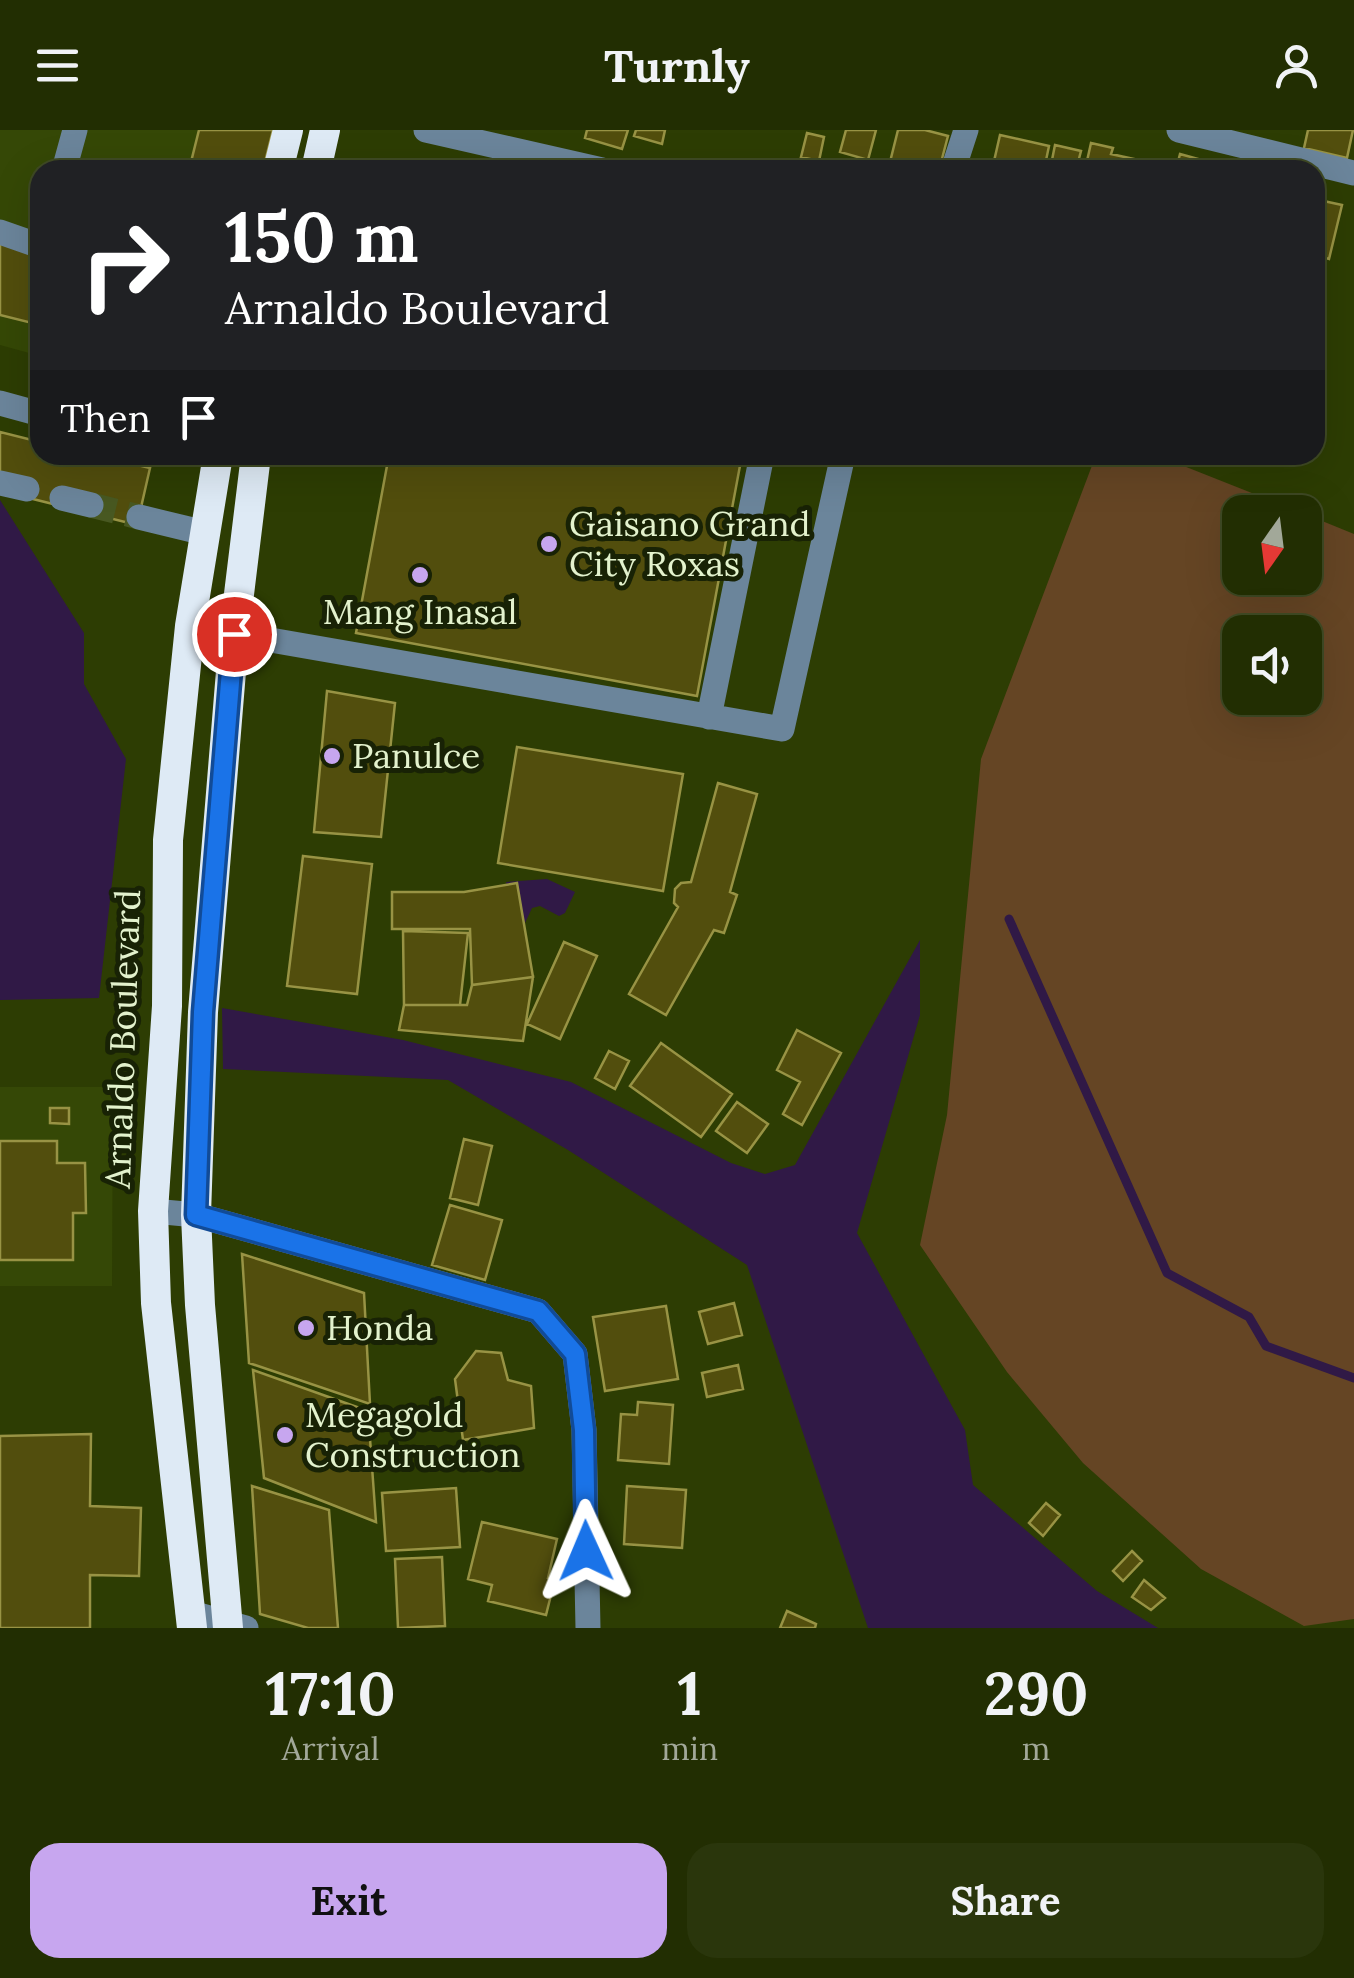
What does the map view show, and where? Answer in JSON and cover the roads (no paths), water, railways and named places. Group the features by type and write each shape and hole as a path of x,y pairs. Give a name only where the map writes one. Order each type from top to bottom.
{"highway":[{"path":"280,160 288,130"},
{"path":"318,160 325,130"},
{"name":"Arnaldo Boulevard","path":"190,1620 156,1303 154,1210 168,1006 168,840 190,626 213,465"},
{"path":"233,1626 196,1215 203,1012 234,634 255,465"}],"street":[{"path":"67,160 75,130"},
{"path":"426,130 558,160"},
{"path":"956,160 966,130"},
{"path":"1179,130 1266,141 1318,160"},
{"path":"1325,162 1354,173"},
{"path":"0,232 30,242"},
{"path":"0,404 30,412"},
{"path":"709,717 760,465"},
{"path":"190,626 782,728 841,465"},
{"path":"0,483 27,489"},
{"path":"62,498 91,505"},
{"path":"139,517 205,533"},
{"path":"154,1210 196,1215 538,1311 575,1354 584,1430 588,1628"},
{"path":"190,1620 233,1626"}],"waterway":[{"path":"1009,919 1167,1273 1249,1317 1266,1346 1354,1378"}],"tunnel":[{"path":"91,505 139,517"}],"place":[{"name":"Gaisano Grand City Roxas","path":"549,544"},
{"name":"Mang Inasal","path":"420,575"},
{"name":"Panulce","path":"332,756"},
{"name":"Honda","path":"306,1328"},
{"name":"Megagold Construction","path":"285,1435"}]}
